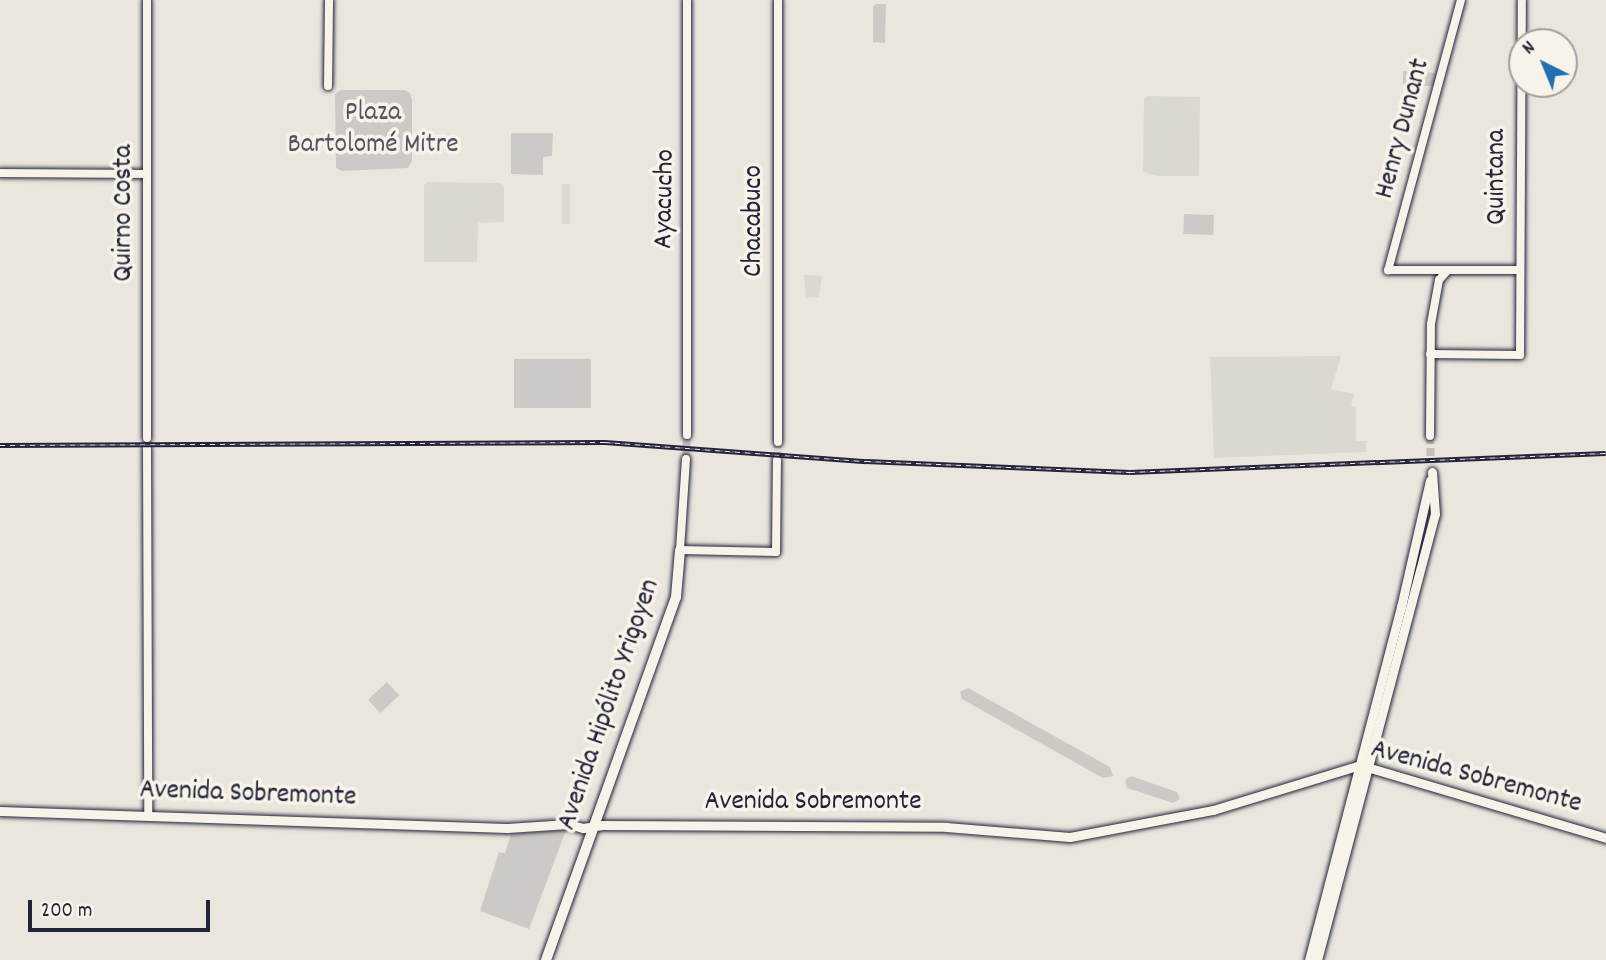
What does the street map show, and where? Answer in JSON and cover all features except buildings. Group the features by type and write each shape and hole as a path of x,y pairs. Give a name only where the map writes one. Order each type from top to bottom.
{"main road":[{"path":"1309,960 1435,514 1432,468"},
{"name":"Avenida Hipólito Yrigoyen","path":"546,960 676,597 680,550"},
{"name":"Avenida Sobremonte","path":"0,811 507,828 568,824 583,828 932,827 1070,837 1213,810 1365,766 1606,838"},
{"path":"1317,960 1365,766"}],"street":[{"name":"Quirno Costa","path":"147,0 148,814"},
{"path":"328,86 329,0"},
{"name":"Ayacucho","path":"687,0 687,435"},
{"name":"Chacabuco","path":"778,0 778,442"},
{"name":"Henry Dunant","path":"1432,270 1388,270 1461,0"},
{"name":"Quintana","path":"1430,354 1520,355 1522,0"},
{"path":"0,173 147,174"},
{"path":"1432,270 1520,270"},
{"path":"1432,270 1439,280"},
{"path":"1430,436 1432,310 1439,280 1448,270"},
{"name":"Avenida Hipólito Yrigoyen","path":"680,550 686,459"},
{"path":"680,550 776,552 777,460"}],"shaded area":[{"path":"1200,97 1199,176 1158,176 1143,172 1144,98"},
{"path":"427,182 501,183 504,186 504,222 478,223 477,262 424,262 424,185"},
{"path":"562,184 570,184 570,224 562,224"},
{"path":"804,275 822,276 819,298 806,297"},
{"path":"1341,356 1331,389 1354,394 1351,406 1356,407 1356,441 1366,441 1366,452 1214,458 1210,357"}],"green space":[{"path":"876,4 886,4 885,43 873,42 873,7"},
{"path":"1403,71 1438,73 1434,86 1403,86"},
{"name":"Plaza Bartolomé Mitre","path":"341,90 404,90 410,93 412,100 412,161 408,168 342,171 336,168 335,94"},
{"path":"511,133 553,133 552,156 543,157 543,175 511,174"},
{"path":"1184,214 1214,215 1213,235 1183,234"},
{"path":"514,359 591,359 591,408 514,408"},
{"path":"387,682 399,695 380,713 368,700"},
{"path":"968,688 1110,767 1113,776 1103,778 962,699 960,692"},
{"path":"1131,776 1177,792 1180,799 1173,803 1127,788 1125,780"},
{"path":"566,830 529,929 480,911 499,852 505,853 511,834"}],"tunnel":[{"path":"686,459 687,435"},
{"path":"1430,436 1431,463"},
{"path":"777,460 778,442"}],"railway":[{"path":"0,445 605,442 866,461 1130,472 1606,453"}]}
